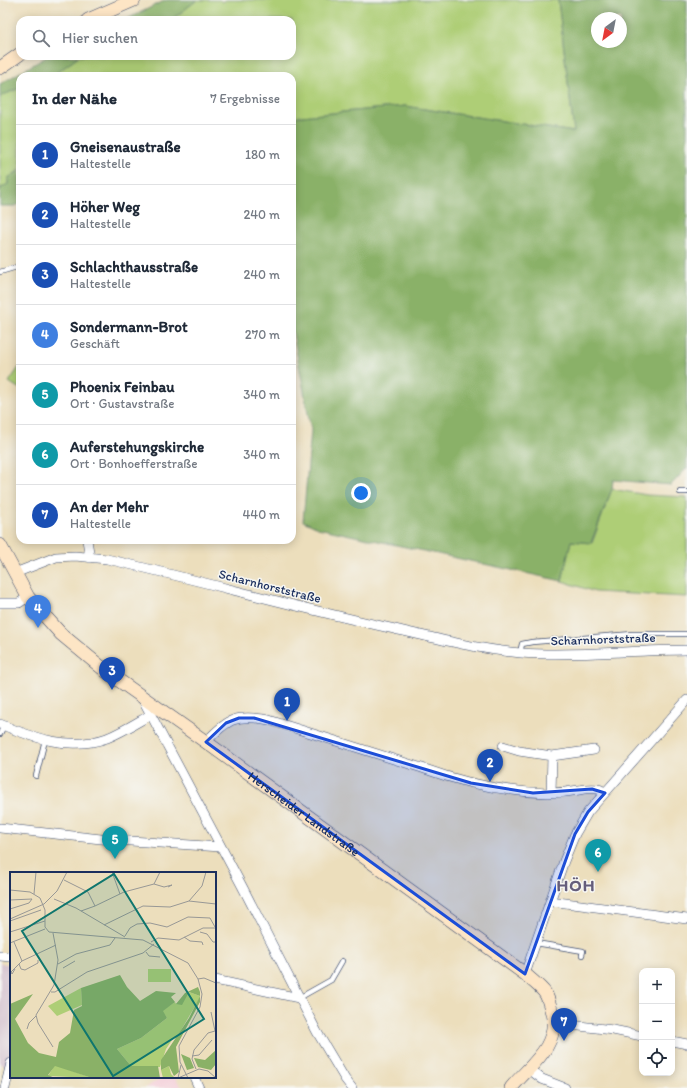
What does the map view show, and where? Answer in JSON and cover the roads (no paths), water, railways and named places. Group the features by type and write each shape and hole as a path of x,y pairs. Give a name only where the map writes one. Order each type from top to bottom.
{"main road":[{"path":"96,16 126,2"},
{"path":"0,68 16,57"},
{"name":"Herscheider Landstraße","path":"0,545 28,597 61,634 118,681 206,742 525,974 545,993 550,1004 554,1024 549,1043 543,1053 511,1088"}],"street":[{"path":"88,544 90,558"},
{"name":"Scharnhorststraße","path":"15,573 56,557 90,558 114,561 398,630 473,646 520,653 578,654 650,650 687,650"},
{"path":"0,603 19,603 28,597"},
{"path":"141,697 165,740 317,1032 344,1079 352,1088"},
{"path":"525,974 564,861 575,834 588,812 687,700"},
{"path":"2,724 45,740 67,743 94,741 106,738 125,730 150,715"},
{"path":"206,742 226,723 239,718 254,718 269,720 422,768 445,777 471,783 508,790 551,793 592,788 606,793"},
{"path":"503,746 519,752 552,756 594,750"},
{"path":"551,793 552,756"},
{"path":"0,828 101,839 221,847"},
{"path":"550,902 687,920"},
{"path":"0,956 10,957"},
{"path":"216,980 299,998"},
{"path":"554,1024 613,1030 639,1035"},
{"path":"675,1042 687,1044"},
{"path":"5,1088 10,1067"},
{"path":"529,1069 542,1079 565,1088"},
{"path":"194,1078 198,1088"}],"lane":[{"path":"0,272 16,267"},
{"path":"680,492 687,492"},
{"name":"Scharnhorststraße","path":"520,653 522,644 532,642 633,634 687,634"},
{"path":"0,734 2,724"},
{"path":"36,776 45,740"},
{"path":"536,943 583,951 582,955"},
{"path":"299,998 331,980 342,961"}],"place":[{"name":"Sondermann-Brot","path":"38,628"},
{"name":"Schlachthausstraße","path":"112,690"},
{"name":"Gneisenaustraße","path":"287,721"},
{"name":"Höher Weg","path":"490,782"},
{"name":"Phoenix Feinbau","path":"115,859"},
{"name":"Auferstehungskirche","path":"598,872"},
{"name":"An der Mehr","path":"564,1041"}],"district":[{"name":"HÖH","path":"576,885"}]}
